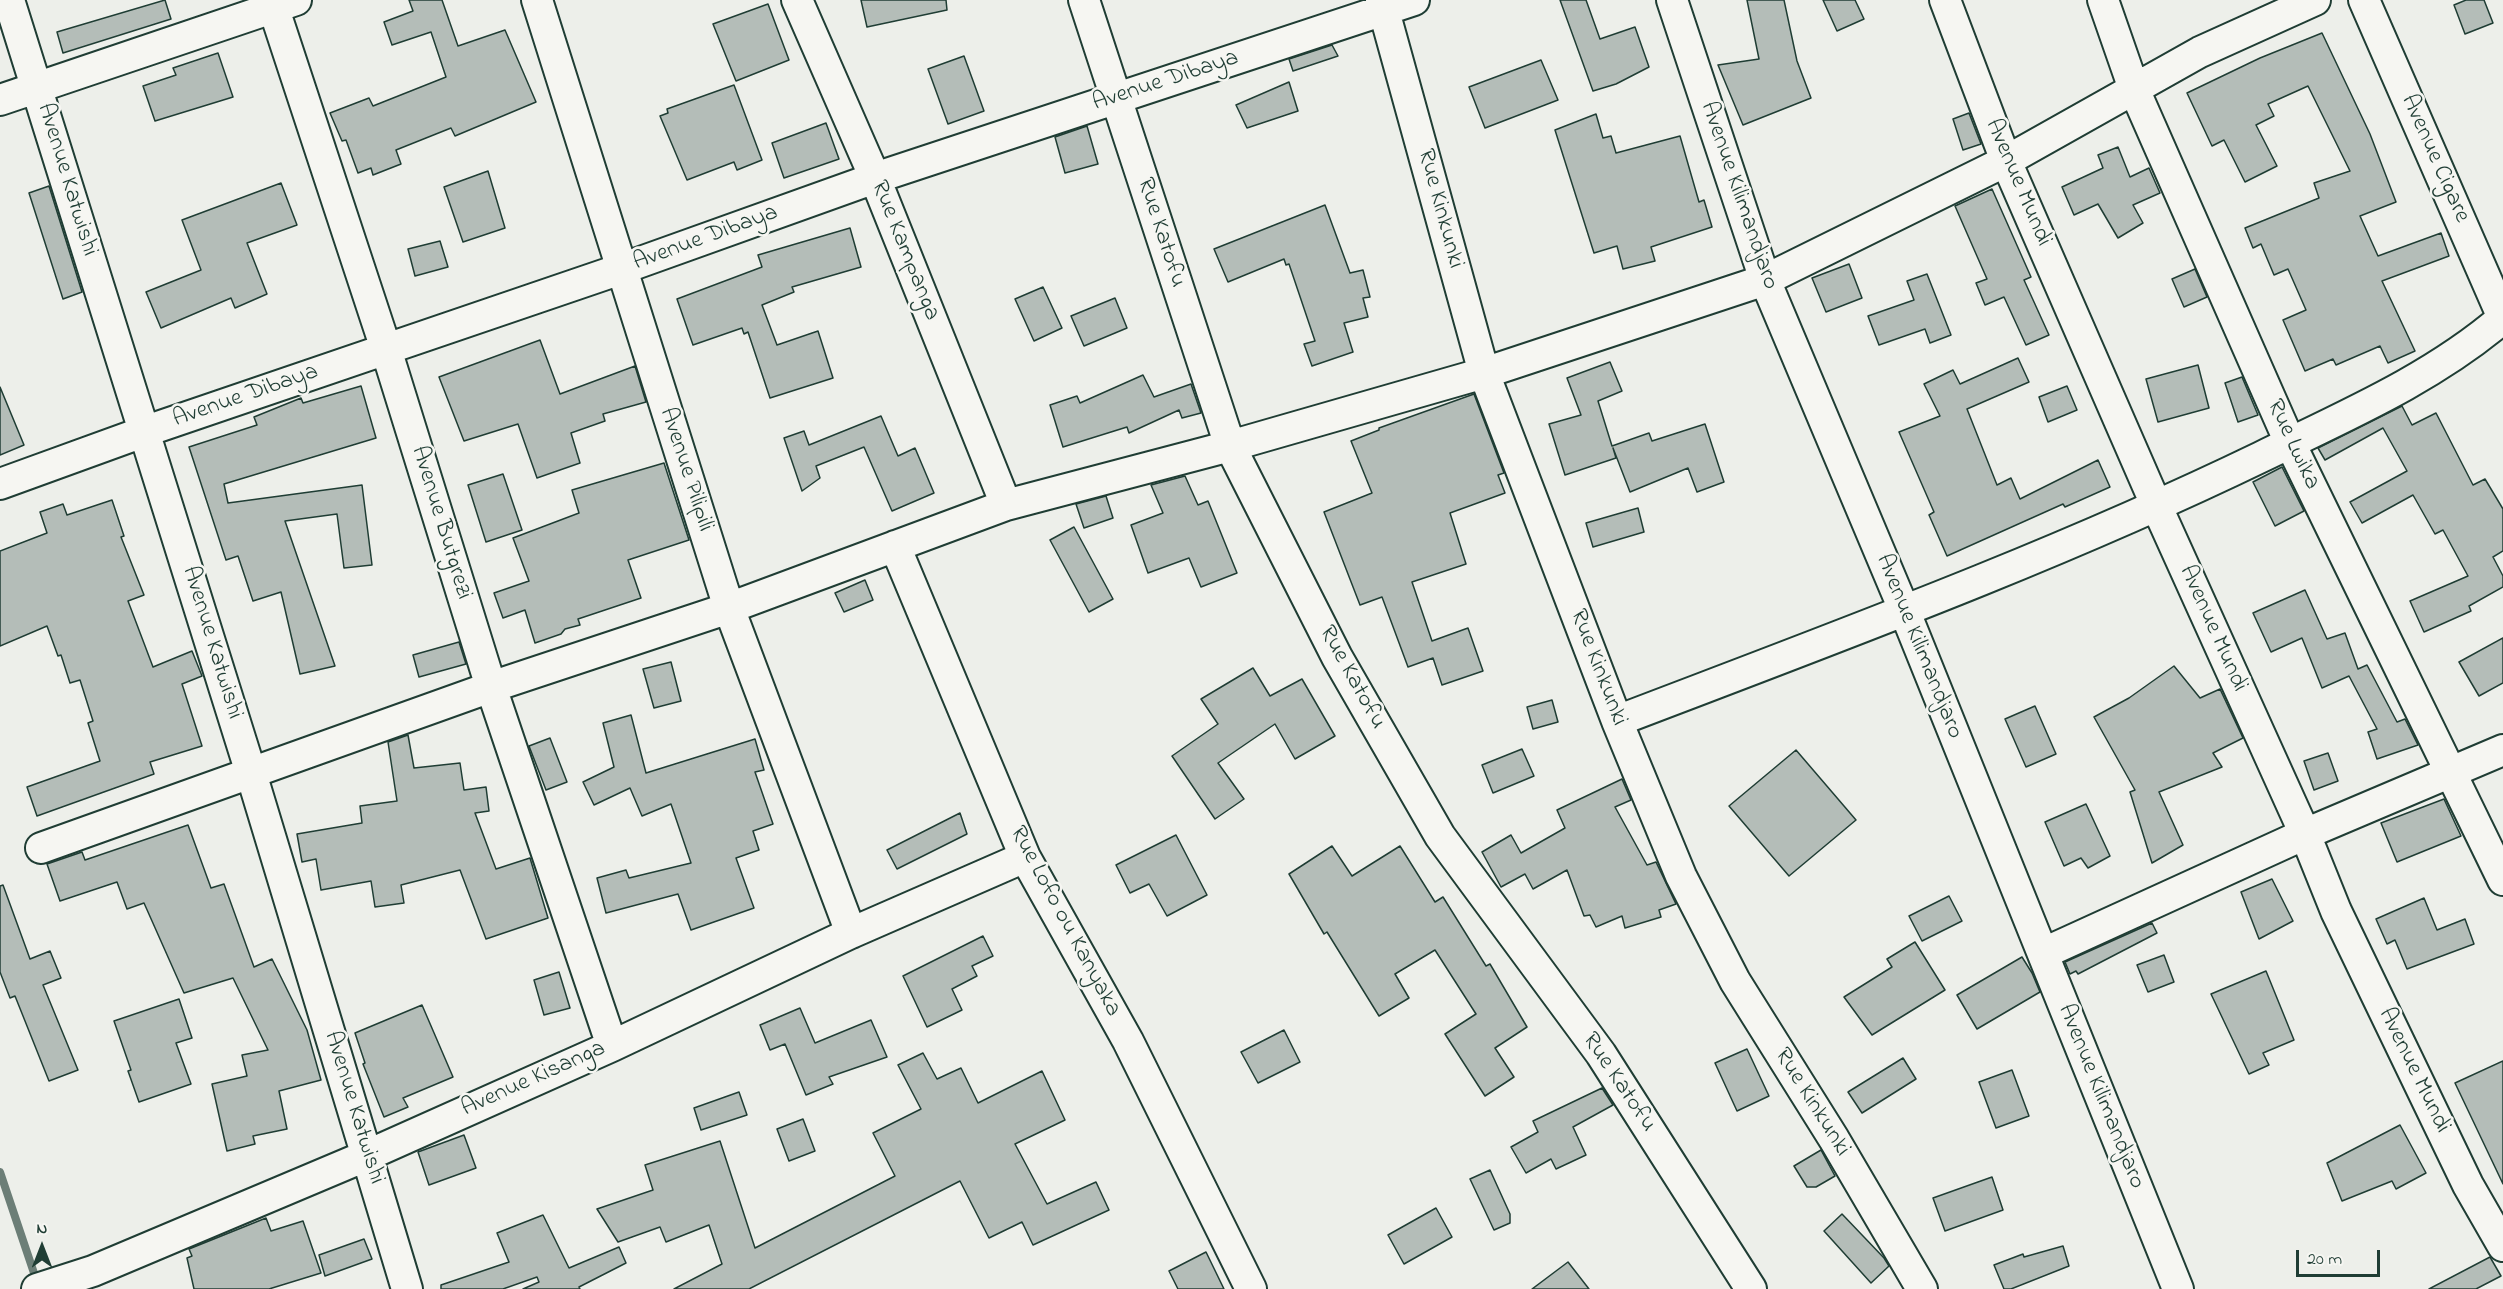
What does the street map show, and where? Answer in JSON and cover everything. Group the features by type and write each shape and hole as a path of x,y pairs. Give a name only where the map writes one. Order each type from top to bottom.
{"street":[{"name":"Avenue Katwishi","path":"9,0 146,431 407,1289"},
{"name":"Avenue Pilipili","path":"537,0 729,608 851,933"},
{"name":"Rue Kampanga","path":"797,0 875,178 1006,505"},
{"name":"Rue Katofu","path":"1084,0 1230,446 1337,657 1440,836 1601,1054 1751,1289"},
{"name":"Avenue Dibaya","path":"0,484 146,431 621,269 875,178 1116,99 1383,5 1414,0"},
{"name":"Avenue Kilimandjaro","path":"1672,0 1765,280 1905,612 2178,1289"},
{"name":"Avenue Mundi","path":"1945,0 2006,161 2157,507 2305,834 2336,911 2468,1185 2503,1246"},
{"name":"Rue Lwika","path":"2103,0 2134,89 2290,443 2503,880"},
{"path":"41,848 491,687 729,608 1006,505 1230,446 1484,373 1765,280 2006,161 2200,52 2315,0"},
{"name":"Avenue Cigare","path":"2364,0 2503,318"},
{"path":"0,99 280,3"},
{"name":"Avenue Butgrezi","path":"280,3 491,687 612,1046"},
{"name":"Rue Kinkunki","path":"1383,5 1484,373 1617,721 1681,876 1735,981 1834,1139 1922,1289"},
{"path":"1617,721 1905,612 2157,507 2423,376 2473,344 2503,318"},
{"name":"Rue Lofo ou Kanyaka","path":"896,546 1025,857 1128,1041 1251,1289"},
{"path":"2044,953 2305,834 2503,750"},
{"name":"Avenue Kisanga","path":"37,1289 93,1271 368,1155 612,1046 851,933 1025,857"}],"building":[{"path":"165,0 171,19 63,53 57,32"},
{"path":"409,0 442,0 458,46 505,30 536,102 455,136 451,128 396,150 401,164 373,175 371,168 358,173 346,140 342,141 330,113 369,98 373,106 446,77 431,32 392,45 384,22 413,11"},
{"path":"861,0 946,0 947,10 867,27"},
{"path":"1560,0 1586,0 1600,39 1635,27 1649,67 1616,84 1593,91"},
{"path":"1747,0 1784,0 1797,61 1811,98 1743,125 1718,65 1759,59"},
{"path":"1823,0 1855,0 1864,19 1837,31"},
{"path":"2466,0 2484,0 2493,23 2465,34 2454,5"},
{"path":"768,4 789,60 736,81 713,24"},
{"path":"2322,33 2370,134 2396,202 2360,216 2378,256 2441,233 2449,256 2382,281 2415,351 2388,363 2380,346 2336,365 2333,359 2305,371 2283,320 2306,310 2288,269 2274,275 2261,244 2253,248 2245,228 2319,198 2314,183 2350,171 2308,86 2268,104 2274,116 2256,125 2277,166 2245,182 2224,140 2212,146 2187,93 2260,58"},
{"path":"1332,45 1338,56 1293,71 1289,59"},
{"path":"218,53 233,97 155,121 143,86 176,75 173,68"},
{"path":"964,56 984,111 948,124 928,69"},
{"path":"1541,60 1558,100 1485,128 1469,87"},
{"path":"1289,82 1298,111 1247,128 1236,105"},
{"path":"734,85 762,160 737,170 734,162 687,180 660,116 668,113 667,109"},
{"path":"1969,113 1981,144 1963,150 1953,119"},
{"path":"1596,114 1603,138 1611,136 1616,153 1680,136 1699,202 1704,200 1712,227 1651,247 1655,261 1623,269 1617,246 1594,253 1555,130"},
{"path":"826,123 839,159 784,178 772,143"},
{"path":"1087,126 1098,164 1065,173 1055,137"},
{"path":"2118,147 2130,177 2149,168 2160,193 2133,205 2143,223 2118,238 2098,204 2074,215 2062,187 2103,168 2098,155"},
{"path":"488,171 505,228 463,242 444,187"},
{"path":"281,183 297,225 247,243 267,294 235,308 231,298 161,328 146,292 201,270 182,220"},
{"path":"49,186 82,292 63,299 29,193"},
{"path":"1992,189 2031,277 2024,280 2049,335 2026,345 2004,297 1985,305 1976,283 1987,279 1955,206"},
{"path":"1325,205 1350,273 1363,270 1370,297 1363,298 1368,317 1344,323 1353,352 1312,366 1304,344 1315,341 1289,264 1286,265 1284,259 1228,282 1214,249"},
{"path":"850,228 861,267 792,287 794,292 762,305 777,345 818,331 833,378 770,398 748,332 744,334 742,328 693,345 677,299 762,267 758,255"},
{"path":"440,241 448,267 415,276 408,249"},
{"path":"1849,264 1862,298 1826,312 1812,278"},
{"path":"2195,269 2207,297 2184,307 2172,279"},
{"path":"1927,274 1951,335 1930,343 1925,329 1879,345 1868,316 1914,300 1907,281"},
{"path":"1043,287 1062,328 1034,341 1015,299"},
{"path":"1115,298 1127,328 1084,346 1071,316"},
{"path":"540,340 560,394 635,366 646,402 603,414 605,421 571,433 580,463 537,478 518,424 464,441 439,377"},
{"path":"2018,358 2029,382 1967,409 1997,485 2011,478 2020,499 2098,460 2110,487 2065,507 2063,504 1947,556 1929,515 1934,512 1899,432 1940,416 1924,384 1953,370 1960,384"},
{"path":"1610,362 1622,391 1598,401 1612,446 1649,433 1652,441 1705,424 1724,482 1697,492 1688,468 1630,492 1613,448 1616,458 1565,475 1549,424 1581,415 1567,378"},
{"path":"2198,365 2209,408 2158,422 2146,379"},
{"path":"1143,375 1154,397 1191,384 1201,413 1182,418 1179,410 1129,433 1127,427 1063,447 1050,405 1077,396 1080,403"},
{"path":"2242,377 2258,415 2238,422 2225,383"},
{"path":"361,386 376,438 224,484 228,503 362,485 372,565 344,568 337,514 285,521 335,666 300,674 281,592 253,601 238,556 226,560 189,447 257,425 254,417 301,398 303,403"},
{"path":"2067,386 2077,410 2048,422 2039,397"},
{"path":"0,387 24,445 0,455"},
{"path":"1474,394 1504,473 1498,475 1505,493 1450,513 1466,564 1412,582 1432,641 1468,628 1483,671 1442,685 1433,658 1408,667 1382,597 1360,605 1324,512 1372,493 1351,441 1379,430 1379,428"},
{"path":"2402,406 2412,425 2436,413 2473,485 2485,479 2503,509 2503,551 2493,557 2503,576 2503,587 2469,606 2471,611 2424,632 2410,601 2468,576 2443,530 2435,534 2413,495 2362,523 2350,502 2407,471 2383,428 2325,460 2318,448"},
{"path":"881,416 898,456 915,448 934,493 892,511 864,447 816,466 820,478 802,491 784,438 804,431 809,445"},
{"path":"664,463 689,540 628,560 641,598 578,619 580,625 565,629 561,634 535,643 525,610 503,618 494,593 529,581 513,538 579,513 572,490"},
{"path":"2282,467 2304,511 2275,526 2253,482"},
{"path":"503,474 522,530 486,542 468,485"},
{"path":"1185,476 1198,505 1208,501 1237,573 1201,587 1189,558 1148,573 1131,525 1163,513 1151,485"},
{"path":"1106,496 1113,518 1084,528 1076,504"},
{"path":"112,500 124,536 121,537 144,595 128,601 153,667 192,651 202,676 182,684 202,746 150,762 154,774 37,816 27,787 100,761 88,723 93,721 80,680 70,683 61,655 58,656 47,626 0,646 0,551 47,533 40,512 63,504 67,515"},
{"path":"1638,508 1644,532 1593,547 1586,523"},
{"path":"1074,527 1113,599 1089,612 1050,540"},
{"path":"865,580 873,600 844,612 835,593"},
{"path":"2305,590 2327,639 2345,633 2358,669 2367,665 2397,722 2405,719 2418,745 2377,759 2368,732 2377,729 2349,676 2322,688 2302,638 2271,652 2253,613"},
{"path":"2503,638 2503,683 2479,696 2459,662"},
{"path":"459,642 466,664 419,677 413,655"},
{"path":"671,662 681,701 654,708 643,669"},
{"path":"2174,666 2200,698 2220,689 2243,738 2213,753 2222,767 2159,792 2183,845 2152,863 2130,792 2135,790 2094,717 2129,698"},
{"path":"1253,668 1270,696 1302,679 1335,736 1295,759 1275,724 1218,763 1244,799 1215,819 1172,756 1218,724 1201,699"},
{"path":"1552,700 1558,722 1533,729 1527,707"},
{"path":"2035,706 2056,754 2026,767 2005,719"},
{"path":"631,715 646,773 755,739 764,770 755,772 773,824 753,831 759,850 736,858 754,908 691,930 678,894 606,913 597,878 626,870 629,878 691,863 671,804 642,816 630,788 594,805 583,782 614,767 603,723"},
{"path":"408,735 414,768 460,763 464,790 486,787 489,811 475,813 496,869 530,858 548,918 486,939 460,870 401,885 404,903 375,907 371,881 321,890 316,859 302,862 297,834 362,823 360,806 397,801 388,742"},
{"path":"550,738 567,782 546,790 529,746"},
{"path":"1522,749 1534,776 1493,793 1482,765"},
{"path":"1796,750 1856,820 1789,876 1729,806"},
{"path":"2328,753 2338,781 2314,790 2304,761"},
{"path":"1622,779 1631,800 1615,807 1647,865 1656,862 1676,904 1659,910 1661,917 1625,928 1622,916 1596,927 1590,915 1584,916 1567,870 1533,889 1525,874 1501,887 1482,852 1511,835 1521,853 1565,828 1557,810"},
{"path":"2444,799 2461,836 2397,862 2381,823"},
{"path":"2086,804 2110,856 2088,868 2081,858 2064,866 2045,822"},
{"path":"960,813 967,834 897,869 887,850"},
{"path":"188,825 211,888 224,884 254,967 272,959 307,1030 321,1080 279,1091 287,1129 253,1136 255,1144 227,1151 212,1084 247,1076 242,1055 268,1050 233,978 184,993 144,903 127,909 117,882 60,901 47,864 82,852 85,860"},
{"path":"1176,835 1207,895 1167,916 1149,884 1130,893 1116,865"},
{"path":"1332,846 1352,876 1400,846 1435,902 1443,897 1486,966 1490,964 1527,1027 1495,1048 1514,1077 1485,1096 1445,1034 1476,1014 1435,950 1395,974 1409,998 1379,1016 1327,932 1324,934 1289,874"},
{"path":"2272,879 2293,921 2259,939 2241,892"},
{"path":"3,885 30,959 50,951 61,978 43,985 78,1070 49,1081 15,996 10,998 0,972 0,886"},
{"path":"1949,896 1962,921 1922,941 1909,916"},
{"path":"2424,898 2437,930 2465,919 2474,944 2407,969 2395,940 2387,944 2376,919"},
{"path":"2152,923 2157,933 2078,974 2076,971 2070,974 2065,962"},
{"path":"983,936 993,956 972,966 977,976 952,989 962,1010 927,1027 903,976"},
{"path":"1915,942 1945,990 1872,1035 1844,997 1892,967 1887,959"},
{"path":"2164,955 2174,982 2148,992 2137,965"},
{"path":"2022,957 2040,992 1977,1029 1957,995"},
{"path":"2266,971 2294,1040 2263,1053 2269,1065 2249,1074 2211,994"},
{"path":"559,972 570,1008 544,1015 534,980"},
{"path":"179,999 192,1038 176,1043 191,1084 139,1102 114,1021"},
{"path":"422,1005 453,1077 403,1098 408,1107 384,1117 363,1064 365,1063 355,1033"},
{"path":"800,1008 815,1043 871,1020 887,1057 829,1077 833,1084 806,1095 785,1044 770,1050 760,1025"},
{"path":"1284,1030 1300,1062 1258,1083 1241,1052"},
{"path":"1747,1049 1769,1096 1737,1111 1715,1063"},
{"path":"923,1053 937,1079 961,1068 978,1103 1042,1071 1065,1120 1015,1144 1047,1204 1096,1182 1109,1210 1033,1245 1022,1222 989,1238 960,1181 749,1289 674,1289 722,1264 709,1225 666,1242 660,1227 618,1242 597,1209 653,1190 645,1165 720,1141 755,1248 895,1176 873,1133 921,1109 898,1065"},
{"path":"1903,1058 1916,1079 1862,1113 1848,1092"},
{"path":"2503,1061 2503,1184 2455,1083"},
{"path":"2012,1070 2029,1116 1996,1128 1979,1082"},
{"path":"1602,1088 1613,1105 1573,1127 1586,1155 1556,1169 1551,1159 1526,1173 1511,1147 1538,1132 1533,1121"},
{"path":"739,1092 747,1115 701,1130 694,1108"},
{"path":"803,1119 815,1151 789,1161 777,1129"},
{"path":"2400,1125 2426,1173 2396,1189 2392,1181 2342,1201 2327,1163"},
{"path":"464,1135 476,1168 429,1185 418,1152"},
{"path":"1821,1150 1835,1176 1816,1187 1807,1187 1794,1166"},
{"path":"1490,1170 1510,1214 1510,1223 1494,1230 1470,1179"},
{"path":"1992,1177 2003,1210 1945,1231 1933,1198"},
{"path":"1436,1208 1452,1237 1404,1264 1388,1235"},
{"path":"1842,1214 1889,1266 1871,1283 1824,1231"},
{"path":"543,1215 569,1268 619,1247 626,1263 579,1287 580,1289 523,1289 539,1282 537,1277 503,1289 441,1289 441,1285 509,1262 497,1233"},
{"path":"266,1218 271,1231 303,1221 321,1273 269,1289 194,1289 187,1258 192,1256 189,1249"},
{"path":"364,1239 372,1259 325,1276 319,1255"},
{"path":"2063,1246 2069,1266 2011,1289 2004,1289 1994,1265 2023,1254 2024,1257"},
{"path":"1206,1252 1224,1289 1178,1289 1169,1271"},
{"path":"2490,1257 2501,1276 2476,1289 2429,1289"},
{"path":"1568,1262 1589,1289 1532,1289"}],"waterway":[{"path":"0,1172 37,1282"}]}
